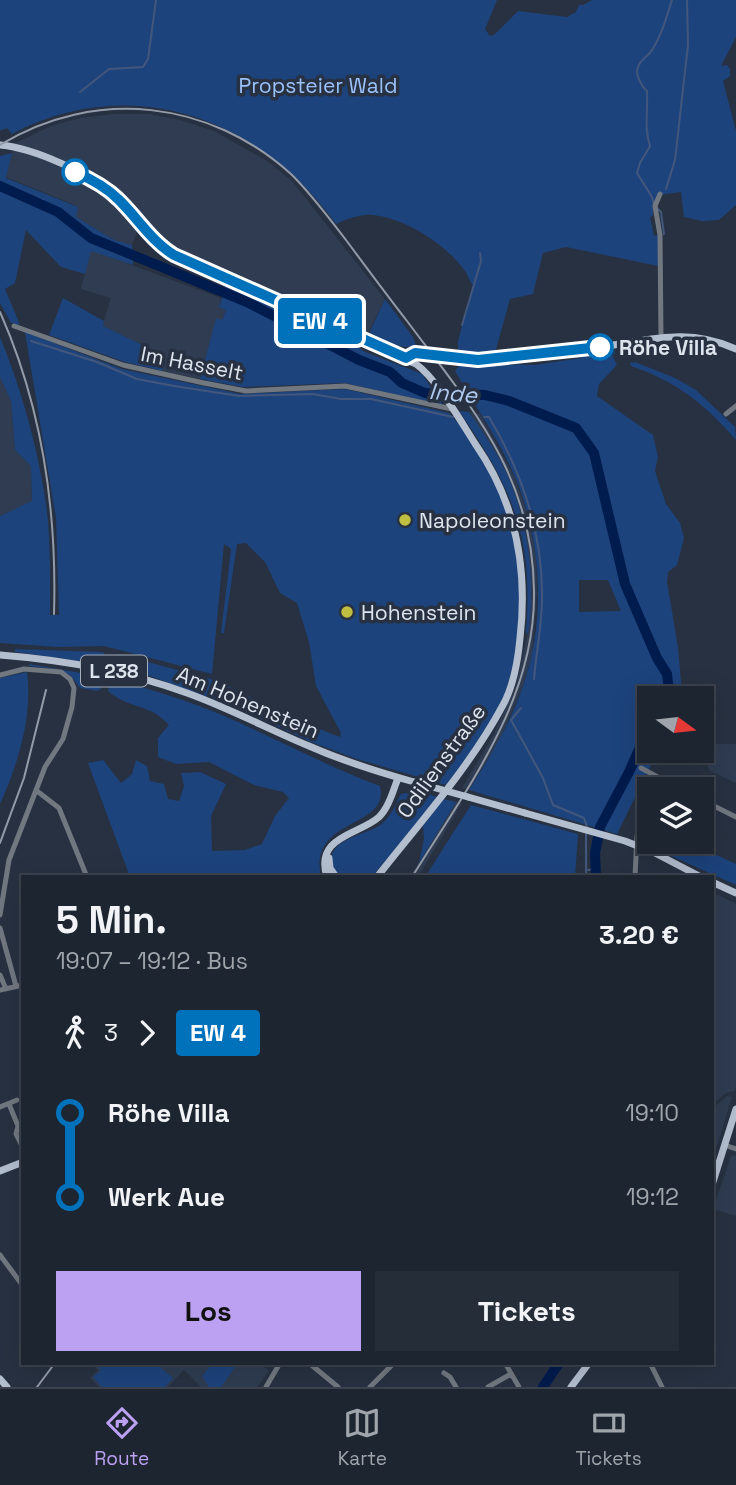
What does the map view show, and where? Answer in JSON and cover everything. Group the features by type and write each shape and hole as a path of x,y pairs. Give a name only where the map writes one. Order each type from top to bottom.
{"main road":[{"name":"Odilienstraße","path":"0,145 16,147 60,164 98,183 116,196 154,239 174,255 406,358 424,369 493,473 507,501 516,530 523,588 516,664 504,702 476,750 379,875"},
{"path":"406,358 412,353 422,353 483,359 600,347 661,336 712,339 736,349"},
{"path":"422,353 420,361 424,369"},
{"name":"Am Hohenstein","path":"0,655 72,663 151,680 224,707 344,761 625,841 697,875"},
{"path":"327,875 325,863 329,850 344,835 379,817 398,778"},
{"path":"329,850 330,868 335,875"},
{"path":"714,884 736,893"},
{"path":"714,1178 736,1110"},
{"path":"0,1171 21,1163"},
{"path":"571,1387 588,1365"},
{"path":"0,1379 7,1387"}],"street":[{"path":"660,194 655,206 660,235 661,336"},
{"name":"Im Hasselt","path":"14,326 123,365 204,383 246,391 345,386 454,412"},
{"path":"726,414 736,406"},
{"path":"0,675 24,669 61,672 70,679 74,688 63,739 45,767 9,860 0,915"},
{"path":"641,768 657,777"},
{"path":"37,791 59,808 86,875"},
{"path":"714,806 736,817"},
{"path":"635,875 637,836"},
{"path":"0,928 20,986 3,989 0,975"},
{"path":"0,1107 17,1100"},
{"path":"10,1105 19,1126 16,1134 21,1144"},
{"path":"724,1145 736,1149"},
{"path":"0,1255 21,1283"},
{"path":"266,1387 279,1365"},
{"path":"311,1365 338,1387"},
{"path":"370,1387 392,1365"},
{"path":"506,1365 519,1387"},
{"path":"651,1365 662,1387"},
{"path":"444,1373 456,1387"},
{"path":"488,1387 511,1374"}],"shaded area":[{"path":"149,114 214,131 267,161 292,181 385,299 366,338 174,254 154,236 142,219 132,245 114,240 75,217 77,206 6,177 14,144 51,126 80,118"},
{"path":"91,250 221,298 219,307 226,310 222,320 216,319 200,379 163,371 159,353 102,326 111,298 81,289"},
{"path":"0,377 11,401 15,450 31,466 32,502 0,516"},
{"path":"469,412 480,414 515,478 528,516 536,557 537,590 532,654 524,684 499,741 469,790 462,788 493,736 517,682 529,626 531,592 529,556 522,518 510,481 497,455"},
{"path":"714,744 736,744 736,783 710,771 707,763 714,763"},
{"path":"456,802 462,803 419,875 411,875"},
{"path":"714,893 736,904 736,1086 735,1091 726,1093 714,1103"},
{"path":"727,1096 732,1097 714,1156 714,1107"},
{"path":"736,1155 736,1216 714,1209 731,1156"},
{"path":"92,1365 262,1365 269,1371 257,1387 201,1387 184,1370 168,1387 99,1387 90,1378 98,1370"}],"green space":[{"name":"Propsteier Wald","path":"0,0 497,0 485,29 490,36 518,11 567,17 576,12 579,5 592,0 736,0 736,37 721,66 727,65 730,69 730,76 723,81 736,131 736,205 719,220 702,221 684,217 681,192 658,195 653,206 653,216 650,217 654,236 658,235 658,266 566,247 543,253 533,294 510,299 495,353 458,353 458,341 473,285 448,252 424,234 385,217 364,215 336,224 305,187 270,156 232,132 190,116 147,107 103,107 57,115 12,134 7,128 0,131"},
{"path":"12,153 6,178 78,207 76,217 114,240 132,245 133,265 91,251 85,274 61,267 26,230 15,283 5,289 20,325 11,323 0,303 0,156"},
{"path":"227,282 349,338 363,351 422,374 443,405 345,383 243,387 200,379 216,318 222,320 226,310 219,307"},
{"path":"63,298 104,321 103,326 159,353 163,371 125,362 49,335"},
{"path":"385,299 413,337 417,348 399,346 368,336"},
{"path":"25,332 122,369 240,394 345,389 449,413 473,443 492,476 507,512 521,587 520,626 514,664 502,700 477,744 446,785 357,759 311,742 226,703 144,674 111,666 118,654 215,680 304,723 340,737 341,733 316,686 309,642 297,603 280,593 265,562 246,543 237,544 224,633 221,633 231,549 224,544 212,674 104,646 57,647 0,643 0,516 32,501 31,466 15,450 11,401 0,377 0,337 21,396 37,456 48,526 50,615 59,615 56,518"},
{"path":"614,349 615,354 612,355 617,365 599,384 597,396 653,435 658,457 655,471 666,504 680,523 684,538 677,565 668,572 667,582 681,686 637,686 637,763 652,763 645,777 637,777 637,794 617,834 469,790 506,727 523,686 535,635 538,581 531,528 515,477 455,371 461,363 535,365 581,358 581,353 601,351 602,357 607,356 607,350","holes":["579,580 608,580 621,611 579,612"]},
{"path":"635,362 675,378 696,390 735,427 736,440 689,395 662,379 631,366 630,363"},
{"path":"459,411 469,412 486,437 506,472 517,499 531,576 528,634 526,568 515,514 493,464"},
{"path":"15,649 103,652 107,658 106,665 15,652"},
{"path":"29,664 104,677 101,689 97,691 80,688 71,676 61,670"},
{"path":"27,672 26,723 13,773 0,804 0,678"},
{"path":"110,679 181,699 380,786 380,800 373,810 326,843 320,857 321,875 129,875 88,763 103,760 121,783 132,774 136,760 147,766 150,781 164,784 168,799 179,801 184,786 181,773 200,772 226,784 211,816 212,851 245,850 262,844 275,816 289,798 283,792 254,785 209,762 176,764 158,757 158,738 169,725 155,713 123,701 108,691"},
{"path":"415,791 438,797 374,875 338,875 332,864 332,854 337,847 383,823 401,794"},
{"path":"443,799 456,802 419,863 424,839 423,826"},
{"path":"471,805 578,834 575,875 426,875"},
{"path":"667,854 714,854 736,864 736,885"},
{"path":"97,1365 157,1365 173,1378 165,1387 102,1387 93,1377 101,1370"},
{"path":"211,1365 237,1365 221,1387 209,1387 202,1376"}],"waterway":[{"path":"80,92 109,69 143,67 148,59 156,0"},
{"path":"654,205 637,173 650,146 647,91 640,82 637,71 657,41 672,0"},
{"path":"666,189 675,160 688,45 687,0"},
{"name":"Inde","path":"0,186 58,212 91,238 247,302 359,360 390,372 402,383 425,393 485,395 509,401 576,428 594,453 625,584 657,658 667,674 668,686"},
{"name":"Inde","path":"41,204 43,200"},
{"path":"658,209 661,212 664,234"},
{"path":"462,325 481,261 480,253"},
{"path":"31,341 97,362 137,379 174,386 239,396 313,394 341,399 371,399 453,417"},
{"path":"484,417 489,417 512,460 535,527 542,599 534,679"},
{"path":"521,708 511,720 543,778 553,805 584,818 587,827"},
{"name":"Inde","path":"596,875 595,853 600,827 637,754"},
{"path":"586,832 586,875"},
{"path":"588,870 595,869"},
{"name":"Inde","path":"543,1387 558,1365"}],"railway":[{"path":"0,145 36,127 74,115 113,109 151,110 189,117 225,131 260,150 292,175 327,215 454,384 495,446 511,478 523,513 531,550 534,591 532,631 524,669 494,741 413,875"},
{"path":"0,312 27,385 44,460 53,537 54,614"},
{"path":"0,843 24,778 46,690"},
{"path":"37,1387 54,1365"}],"bus line":[{"path":"75,172 98,183 116,196 154,239 174,255 406,358 412,353 422,353 483,359 600,347"}],"place":[{"name":"Röhe Villa","path":"600,347"},
{"name":"Napoleonstein","path":"405,520"},
{"name":"Hohenstein","path":"347,612"}]}
